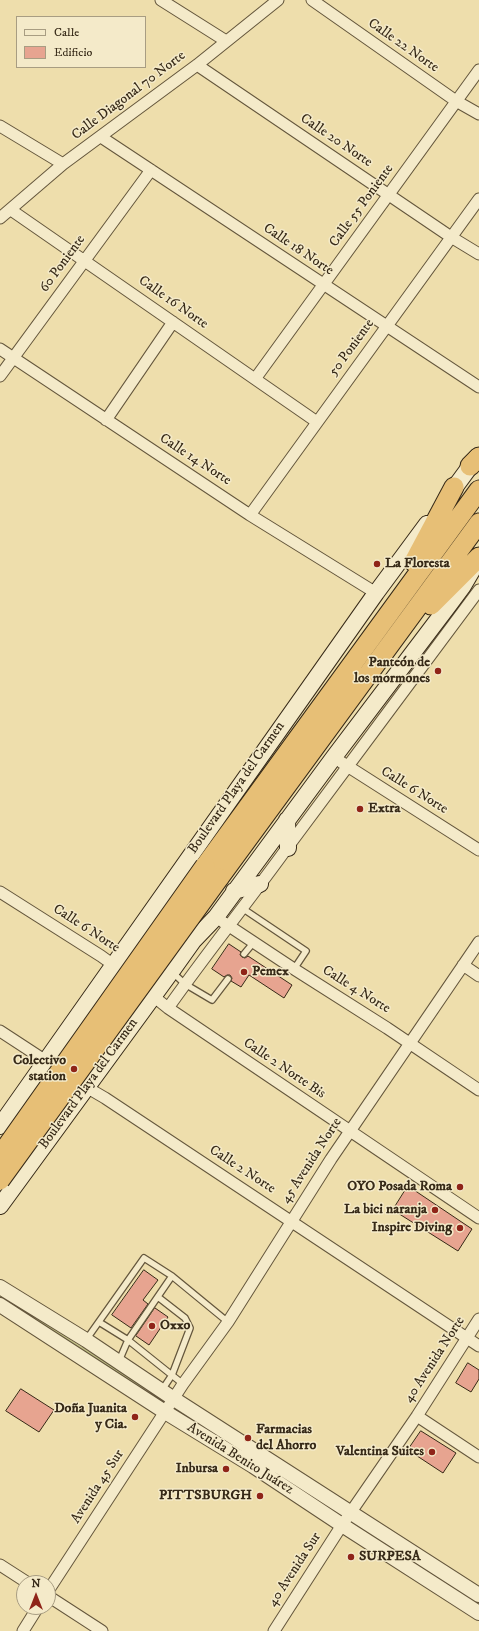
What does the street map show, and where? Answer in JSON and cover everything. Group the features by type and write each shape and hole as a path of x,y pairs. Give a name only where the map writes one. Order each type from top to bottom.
{"highway":[{"path":"381,625 454,487"},
{"path":"0,1180 381,625 479,490"},
{"path":"0,1156 212,872 390,645 479,523"},
{"path":"390,645 479,557"}],"main road":[{"name":"Boulevard Playa del Carmen","path":"0,1126 376,593 476,459"},
{"name":"Boulevard Playa del Carmen","path":"0,1206 172,972 193,941 222,921 234,891 334,757 474,591 479,557"},
{"path":"287,820 288,848"},
{"path":"234,891 260,884"}],"street":[{"path":"161,0 226,41"},
{"name":"Calle Diagonal 70 Norte","path":"0,218 63,164 197,65 278,0"},
{"name":"Calle 22 Norte","path":"312,0 456,101 479,114"},
{"name":"Calle 20 Norte","path":"197,65 451,237 479,254"},
{"name":"Calle 55 Poniente","path":"255,379 479,70"},
{"path":"0,126 63,164"},
{"name":"Calle 18 Norte","path":"101,137 479,387"},
{"name":"60 Poniente","path":"0,376 151,170"},
{"name":"50 Poniente","path":"250,514 479,199"},
{"name":"Calle 16 Norte","path":"11,210 317,422"},
{"path":"106,420 173,322"},
{"name":"Calle 14 Norte","path":"0,349 250,514 376,593"},
{"path":"168,1008 185,984 222,921 241,908 288,848 474,591"},
{"name":"Calle 6 Norte","path":"334,757 479,850"},
{"name":"Calle 6 Norte","path":"0,892 114,965 153,997"},
{"name":"Calle 4 Norte","path":"222,921 410,1043 479,1090"},
{"name":"45 Avenida Norte","path":"168,1395 183,1384 228,1322 291,1221 350,1131 479,942"},
{"path":"463,966 479,976"},
{"name":"Calle 2 Norte Bis","path":"153,997 479,1218"},
{"path":"0,1031 46,1061"},
{"name":"Calle 2 Norte","path":"46,1061 479,1346"},
{"name":"Avenida Benito Juárez","path":"0,1281 4,1289 86,1340 168,1395 479,1595"},
{"name":"Avenida Benito Juárez","path":"0,1305 165,1412 253,1466 479,1614"},
{"name":"40 Avenida Norte","path":"351,1512 417,1416 479,1319"},
{"name":"Avenida 45 Sur","path":"56,1579 165,1412 168,1395"},
{"path":"417,1416 479,1457"},
{"name":"40 Avenida Sur","path":"274,1631 351,1512"},
{"path":"0,1565 16,1575"},
{"path":"56,1601 102,1631"},
{"path":"22,1631 33,1615"}],"lane":[{"path":"241,908 306,951 294,969"},
{"path":"244,954 254,942"},
{"path":"172,972 185,984 212,1000 228,979"},
{"path":"86,1340 144,1258 172,1276 228,1322"},
{"path":"118,1361 128,1340 172,1276"},
{"path":"158,1297 185,1318 190,1328 172,1375 168,1395"},
{"path":"99,1322 128,1340 183,1384"}],"green space":[{"path":"0,1295 143,1386 145,1390 142,1390 0,1299"},
{"path":"362,1527 479,1602 479,1607 361,1531"}],"building":[{"name":"Pemex","path":"229,944 241,952 240,955 242,957 245,958 248,956 292,985 284,998 249,975 241,987 231,981 232,978 230,975 224,977 212,969"},
{"path":"408,1186 472,1229 458,1251 393,1210"},
{"path":"144,1270 158,1280 143,1300 148,1304 131,1328 112,1315"},
{"name":"Oxxo","path":"155,1308 168,1317 149,1345 136,1336"},
{"path":"468,1363 479,1370 479,1379 471,1392 456,1383"},
{"path":"21,1389 54,1410 39,1432 6,1411"},
{"name":"Valentina Suites","path":"421,1431 456,1453 443,1473 408,1450"}],"place":[{"name":"La Floresta","path":"377,564"},
{"name":"Panteón de los mormones","path":"438,671"},
{"name":"Extra","path":"360,809"},
{"name":"Pemex","path":"244,972"},
{"name":"Colectivo station","path":"74,1069"},
{"name":"OYO Posada Roma","path":"460,1187"},
{"name":"La bici naranja","path":"435,1210"},
{"name":"Inspire Diving","path":"460,1228"},
{"name":"Oxxo","path":"152,1326"},
{"name":"Doña Juanita y Cia.","path":"135,1417"},
{"name":"Farmacias del Ahorro","path":"248,1438"},
{"name":"Valentina Suites","path":"432,1452"},
{"name":"Inbursa","path":"226,1469"},
{"name":"PITTSBURGH","path":"260,1496"},
{"name":"SURPESA","path":"351,1557"}]}
